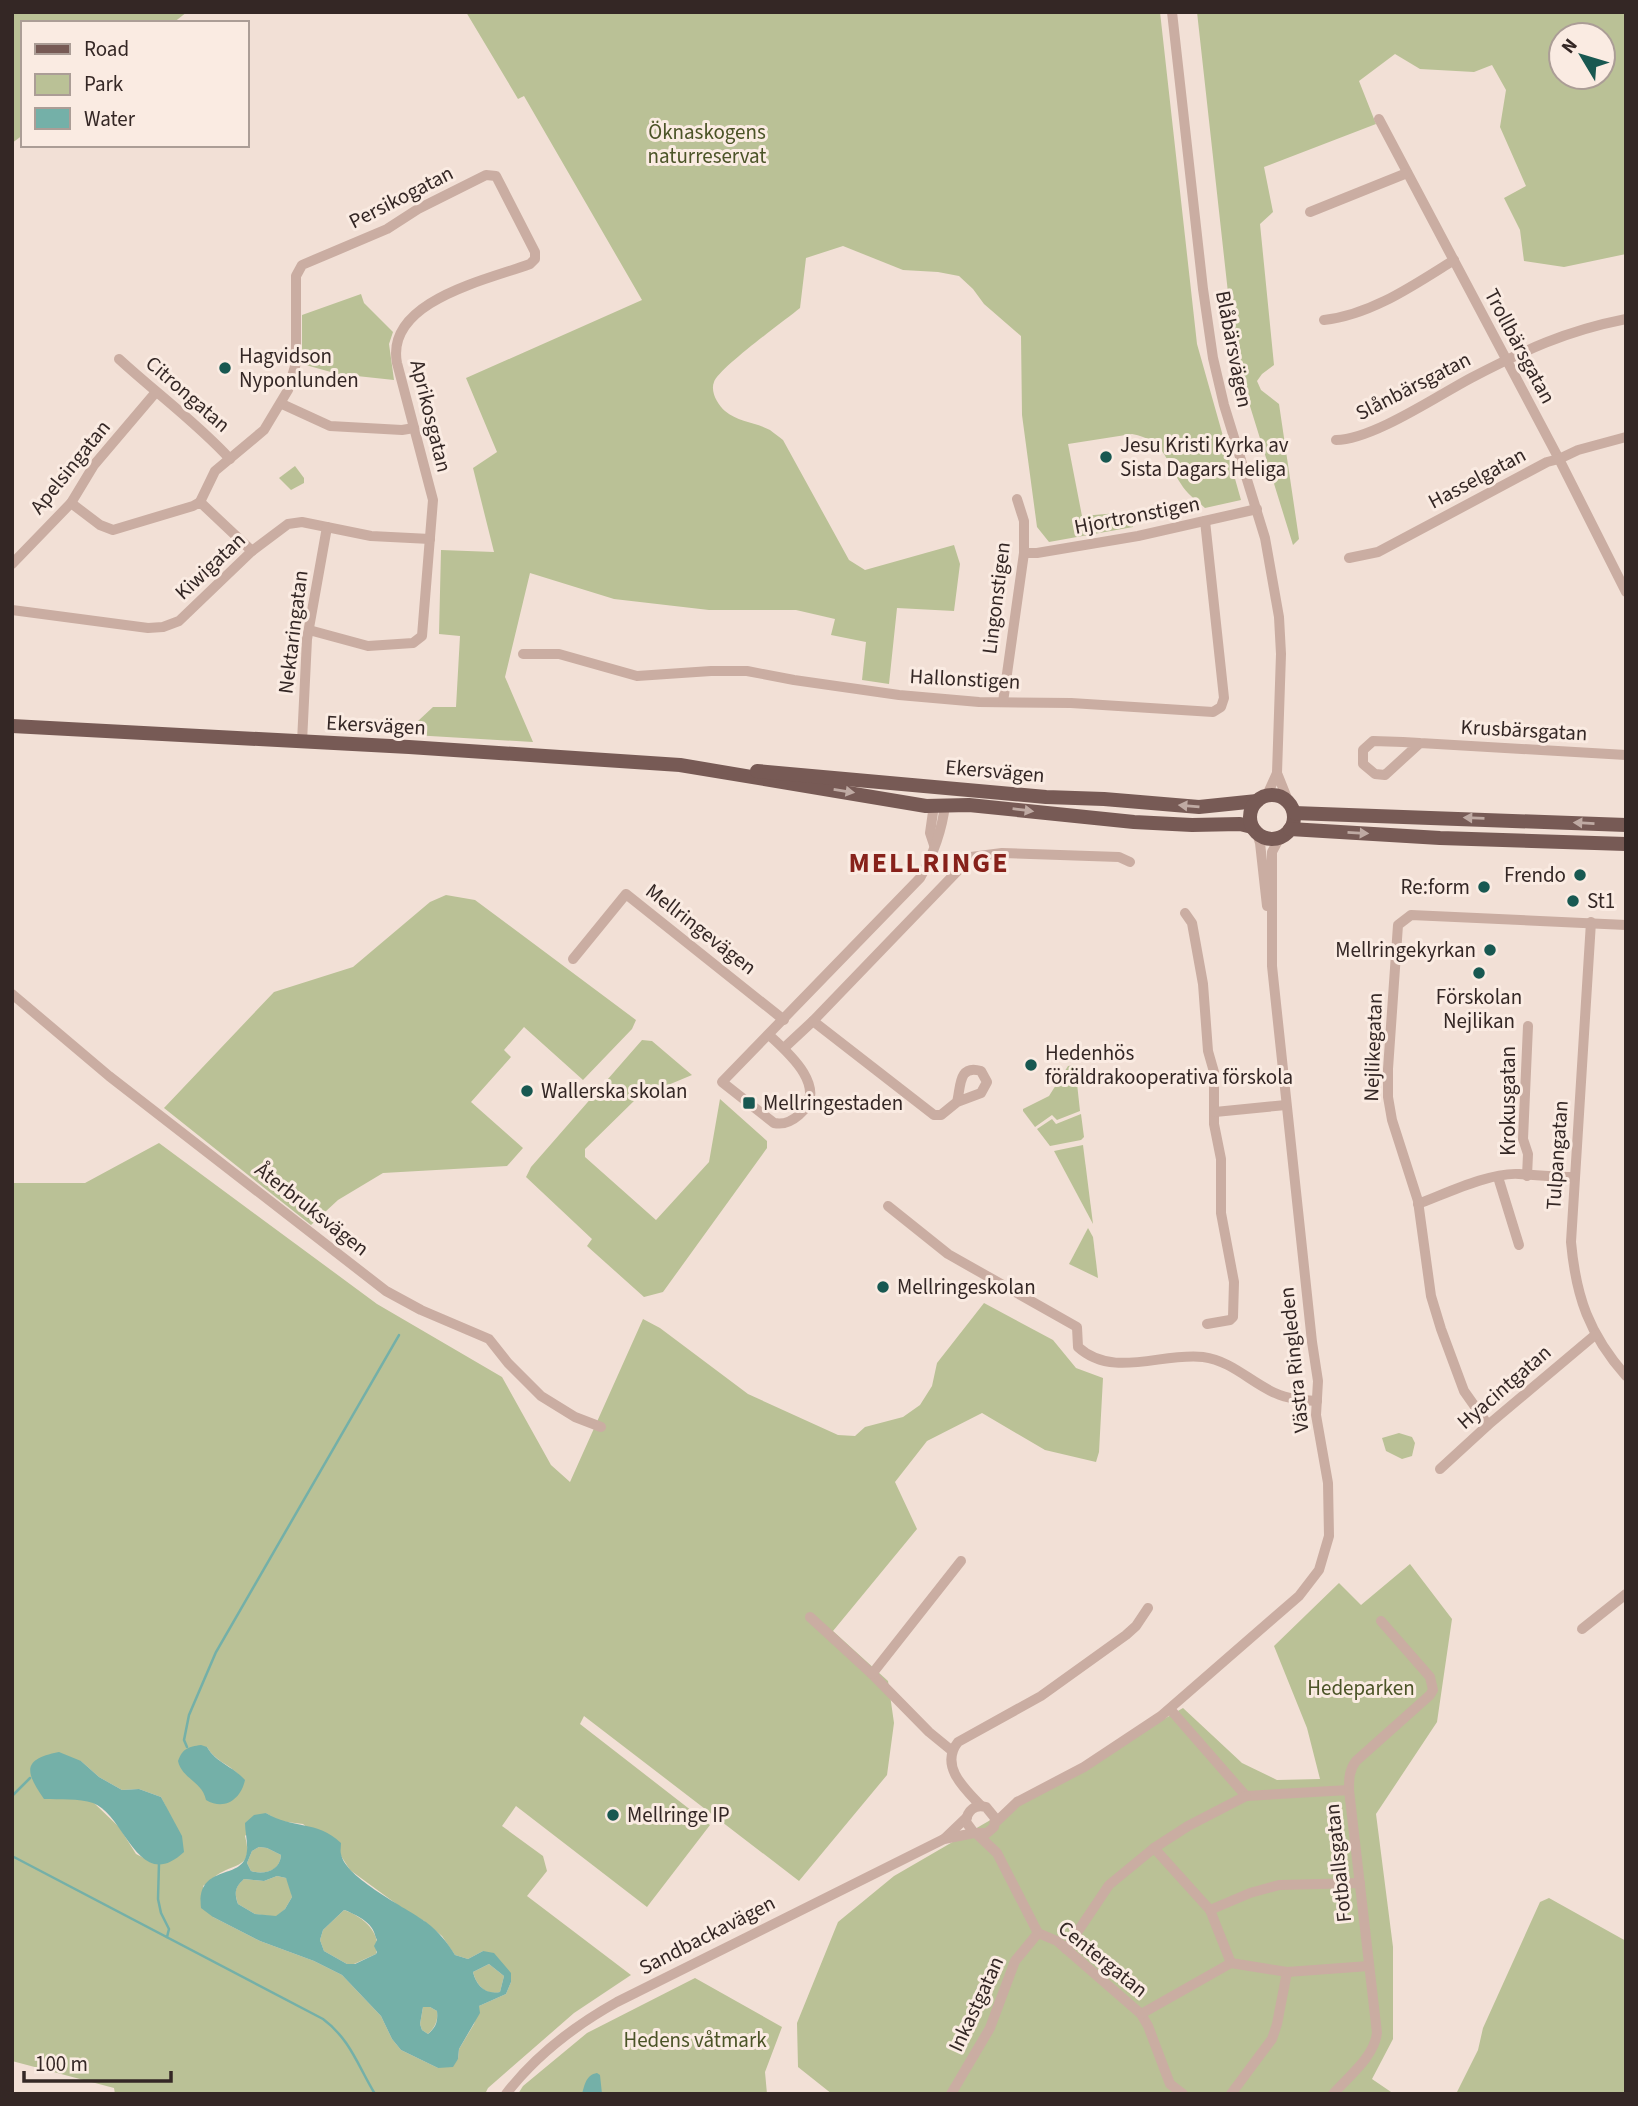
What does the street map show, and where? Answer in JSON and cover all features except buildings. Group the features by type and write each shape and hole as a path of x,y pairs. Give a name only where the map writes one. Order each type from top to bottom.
{"main road":[{"name":"Ekersvägen","path":"15,728 680,765 1046,797 1199,807 1262,798"},
{"name":"Ekersvägen","path":"728,771 774,782 846,791 901,803 998,807 1135,822 1240,824 1254,830"},
{"path":"940,805 942,787"},
{"path":"1626,825 1291,808 1278,796 1262,798 1249,815 1254,830 1269,839 1285,833 1626,844"},
{"path":"1285,833 1291,808"}],"street":[{"name":"Blåbärsvägen","path":"1172,12 1213,358 1224,405 1257,509 1275,587 1281,654 1277,772 1291,808"},
{"name":"Trollbärsgatan","path":"1379,119 1624,585"},
{"path":"1310,212 1407,173"},
{"name":"Persikogatan","path":"200,502 215,471 264,430 282,404 291,384 296,363 296,276 302,265 387,229 418,209 486,175 494,175 498,179"},
{"name":"Aprikosgatan","path":"309,630 368,646 413,643 419,640 423,632 433,499 396,357 397,340 403,328 437,298 530,264 535,259 535,252 498,179"},
{"path":"1324,320 1354,315 1420,282 1454,260"},
{"name":"Slånbärsgatan","path":"1336,440 1373,431 1506,360 1554,338 1626,319"},
{"name":"Citrongatan","path":"119,359 199,426 230,459"},
{"name":"Apelsingatan","path":"12,564 71,503 94,465 156,392"},
{"path":"282,404 330,426 402,430 414,428"},
{"name":"Hasselgatan","path":"1349,558 1378,552 1547,462 1626,437"},
{"name":"Lingonstigen","path":"1003,702 1024,553 1024,522 1017,499"},
{"path":"71,503 104,528 116,530 200,502 253,551"},
{"name":"Hjortronstigen","path":"1024,553 1125,539 1257,509"},
{"name":"Hallonstigen","path":"523,654 559,654 637,677 747,671 899,695 1213,712 1221,707 1224,698 1205,522"},
{"name":"Kiwigatan","path":"12,610 148,628 163,627 184,616 253,551 293,523 375,537 430,539"},
{"name":"Nektaringatan","path":"302,742 309,630 327,527"},
{"name":"Krusbärsgatan","path":"1420,743 1385,775 1375,774 1363,764 1363,750 1373,741 1420,743 1626,755"},
{"name":"Blåbärsvägen","path":"1262,798 1277,772"},
{"path":"769,1035 803,1068 810,1097 805,1110 782,1125 774,1123 722,1082 920,878 940,835 940,805"},
{"name":"Västra Ringleden","path":"1254,830 1269,887"},
{"name":"Västra Ringleden","path":"1170,1709 1289,1606 1313,1581 1323,1562 1329,1536 1324,1453 1316,1415 1318,1381 1286,1105 1271,944 1269,887 1272,852 1285,833"},
{"path":"784,1048 971,857 1002,853 1119,857 1130,862"},
{"name":"Mellringevägen","path":"573,959 626,894 784,1020"},
{"path":"1185,913 1192,923 1203,984 1213,1072 1214,1124 1221,1159 1221,1213 1234,1282 1234,1307 1230,1320 1206,1324"},
{"name":"Nejlikegatan","path":"1488,1425 1464,1391 1441,1329 1431,1296 1418,1204 1392,1120 1388,1097 1398,925 1411,915 1626,925"},
{"name":"Tulpangatan","path":"1591,922 1570,1242 1573,1269 1583,1309 1595,1335 1626,1376"},
{"name":"Återbruksvägen","path":"12,994 109,1076 379,1286 421,1310 489,1339 516,1372 541,1396 575,1418 601,1427"},
{"path":"813,1021 934,1115 949,1111 957,1102"},
{"name":"Krokusgatan","path":"1527,1176 1528,1154 1523,1139 1528,1026"},
{"path":"1215,1112 1286,1105"},
{"name":"Krokusgatan","path":"1418,1204 1472,1183 1498,1177 1518,1174 1574,1177"},
{"path":"1498,1177 1519,1245"},
{"path":"888,1206 948,1254 1077,1327 1079,1347 1097,1358 1110,1363 1125,1363 1190,1356 1206,1357 1241,1371 1280,1395 1317,1401"},
{"name":"Hyacintgatan","path":"1440,1469 1595,1335"},
{"path":"872,1674 961,1561"},
{"path":"1583,1629 1626,1594"},
{"path":"994,1825 994,1814 963,1786 950,1762 951,1750 958,1742 1041,1696 1126,1636 1148,1608"},
{"path":"810,1617 951,1750"},
{"path":"1349,1790 1352,1766 1433,1690 1430,1677 1381,1621"},
{"path":"963,1786 968,1827 976,1834 987,1833 1017,1802 1105,1755 1170,1709 1246,1796 1188,1826 1154,1848 1109,1885 1066,1949"},
{"name":"Fotballsgatan","path":"1246,1796 1349,1790 1376,2042 1370,2054 1334,2094"},
{"path":"968,1815 972,1808 1017,1802"},
{"name":"Sandbackavägen","path":"944,1839 968,1815"},
{"name":"Centergatan","path":"994,1825 997,1853"},
{"name":"Sandbackavägen","path":"506,2094 544,2052 602,2011 944,1839 976,1834"},
{"name":"Centergatan","path":"976,1834 997,1853 1038,1933 1057,1941 1141,2014 1170,2084"},
{"path":"1154,1848 1209,1910 1231,1963"},
{"path":"1209,1910 1250,1893 1279,1885 1360,1883"},
{"name":"Inkastgatan","path":"951,2094 990,2028 1015,1961 1038,1933"},
{"path":"1141,2014 1231,1963 1287,1972 1368,1966"},
{"path":"1231,2094 1272,2039 1278,2024 1287,1972"},
{"path":"1161,2094 1170,2084 1184,2094"}],"green space":[{"path":"12,12 187,12 176,21 21,21 21,136 12,143"},
{"name":"Öknaskogens naturreservat","path":"466,12 1160,12 1197,344 1241,500 1205,508 1183,487 1158,446 1143,437 1132,434 1068,444 1082,516 1130,512 1133,527 1049,542 1037,527 1022,415 1021,336 984,304 959,276 903,270 843,246 806,258 800,308 718,375 713,386 714,394 730,415 770,430 783,440 849,560 865,570 954,545 960,564 954,611 897,608 889,684 862,680 866,642 831,635 835,619 796,610 709,610 614,599 530,573 505,677 533,742 413,735 418,721 433,707 456,707 460,636 439,634 441,550 494,552 473,468 497,452 466,378 642,300 524,96 518,99"},
{"path":"1197,12 1626,12 1626,254 1564,267 1524,261 1520,230 1504,198 1526,186 1500,127 1506,90 1492,65 1474,72 1420,69 1395,54 1359,81 1376,124 1264,167 1273,212 1260,224 1274,365 1257,381 1261,390 1279,404 1299,539 1293,545 1245,390 1233,338"},
{"path":"361,294 364,303 393,332 389,344 394,380 338,374 302,364 302,315"},
{"path":"295,466 304,478 304,483 291,490 279,478"},
{"path":"446,895 475,900 636,1020 632,1029 583,1080 524,1027 504,1050 511,1057 471,1102 523,1148 507,1166 383,1173 338,1200 311,1225 164,1108 274,992 353,967 430,902"},
{"path":"642,1040 652,1041 692,1075 637,1098 585,1149 585,1157 656,1220 709,1162 720,1099 767,1141 767,1148 663,1292 644,1297 587,1246 592,1239 526,1177 531,1167"},
{"path":"1075,1065 1080,1111 1057,1120 1052,1115 1035,1127 1023,1109 1049,1096 1068,1066"},
{"path":"1081,1114 1084,1137 1081,1140 1050,1146 1037,1129 1052,1119 1056,1124"},
{"path":"159,1143 377,1304 502,1377 551,1465 570,1482 643,1319 660,1328 748,1394 838,1435 855,1436 865,1427 903,1417 920,1405 932,1386 937,1363 984,1303 1053,1340 1076,1368 1103,1378 1099,1452 1096,1462 1045,1450 982,1413 927,1441 895,1482 917,1529 833,1631 888,1681 894,1723 887,1775 799,1881 584,1716 580,1724 710,1825 647,1907 516,1806 502,1826 543,1856 547,1871 527,1896 631,1975 574,2013 488,2088 485,2094 115,2094 114,2088 12,2061 12,1183 85,1183","holes":["207,1747 214,1756 238,1774 205,1792 196,1781","81,1761 99,1777 122,1790 139,1789 161,1797 166,1807 163,1864 136,1854 119,1827 94,1803","266,1813 279,1821 303,1824 341,1856 350,1870 442,1936 455,1955 468,1959 483,1951 511,1982 506,1994 479,2006 474,2024 459,2049 458,2059 438,2068 401,2050 392,2039 381,2016 342,1975 314,1961 260,1941 213,1917 203,1886 217,1875 242,1863 247,1854 245,1836"]},
{"path":"1083,1145 1093,1224 1054,1151"},
{"path":"1088,1228 1093,1237 1098,1278 1069,1264"},
{"path":"1399,1433 1412,1437 1415,1443 1412,1456 1402,1459 1386,1451 1382,1438"},
{"name":"Hedeparken","path":"1410,1564 1452,1619 1437,1722 1376,1814 1393,1947 1393,2039 1372,2079 1394,2094 832,2094 798,2067 797,2023 838,1922 894,1876 1183,1708 1242,1763 1277,1780 1320,1779 1307,1728 1274,1646 1339,1583 1361,1605"},
{"path":"259,1847 281,1855 275,1868 266,1872 251,1871 247,1863 252,1851"},
{"path":"277,1876 286,1878 292,1897 276,1917 255,1914 238,1904 236,1890 244,1879 264,1881"},
{"path":"1549,1898 1626,1941 1626,2094 1456,2094 1478,2050 1483,2028 1540,1902"},
{"path":"344,1910 364,1921 376,1939 376,1954 354,1964 347,1964 324,1951 320,1940 323,1930"},
{"path":"489,1964 504,1976 500,1992 486,1991 474,1977 473,1972"},
{"name":"Hedens våtmark","path":"695,1978 782,2027 765,2072 767,2094 518,2094 523,2086 587,2033"},
{"path":"423,2007 437,2011 436,2024 428,2034 422,2030 420,2024"}],"water":[{"path":"201,1745 207,1747 215,1757 245,1780 240,1793 226,1804 206,1800 200,1788 180,1767 178,1761 182,1753"},
{"path":"59,1752 81,1761 99,1777 122,1790 139,1789 161,1797 182,1836 184,1852 168,1863 155,1864 143,1858 104,1810 93,1803 44,1799 33,1781 31,1768 38,1758"},
{"path":"266,1813 332,1836 341,1843 341,1854 353,1873 431,1926 455,1955 468,1959 483,1951 494,1953 511,1973 506,1994 479,2006 480,2013 459,2049 458,2059 453,2067 438,2068 401,2050 392,2039 381,2016 342,1975 314,1961 260,1941 201,1908 201,1894 205,1885 211,1879 236,1868 246,1856 245,1823 254,1815","holes":["259,1847 267,1848 281,1855 278,1865 270,1870 251,1871 247,1863 252,1851","277,1876 286,1878 292,1897 285,1909 276,1916 255,1914 238,1904 236,1890 244,1879 264,1881","344,1910 348,1911 374,1931 377,1940 374,1946 377,1952 355,1964 347,1964 324,1951 320,1940 323,1930","489,1964 504,1976 500,1992 495,1993 479,1985 473,1972","423,2007 430,2007 437,2011 436,2024 428,2034 422,2030 420,2024"]},
{"path":"597,2073 600,2075 602,2094 582,2094 588,2078"}],"waterway":[{"path":"187,1747 184,1740 189,1715 216,1652 399,1335"},
{"path":"12,1796 30,1778"},
{"path":"12,1856 323,2019 347,2044 375,2094"},
{"path":"159,1863 158,1899 169,1929 167,1937"}],"place":[{"name":"Hagvidson Nyponlunden","path":"225,368"},
{"name":"Jesu Kristi Kyrka av Sista Dagars Heliga","path":"1106,457"},
{"name":"Frendo","path":"1580,875"},
{"name":"Re:form","path":"1484,887"},
{"name":"St1","path":"1573,901"},
{"name":"Mellringekyrkan","path":"1490,950"},
{"name":"Förskolan Nejlikan","path":"1479,973"},
{"name":"Hedenhös föräldrakooperativa förskola","path":"1031,1065"},
{"name":"Wallerska skolan","path":"527,1091"},
{"name":"Mellringestaden","path":"749,1103"},
{"name":"Mellringeskolan","path":"883,1287"},
{"name":"Mellringe IP","path":"613,1815"}],"district":[{"name":"MELLRINGE","path":"929,862"}]}
